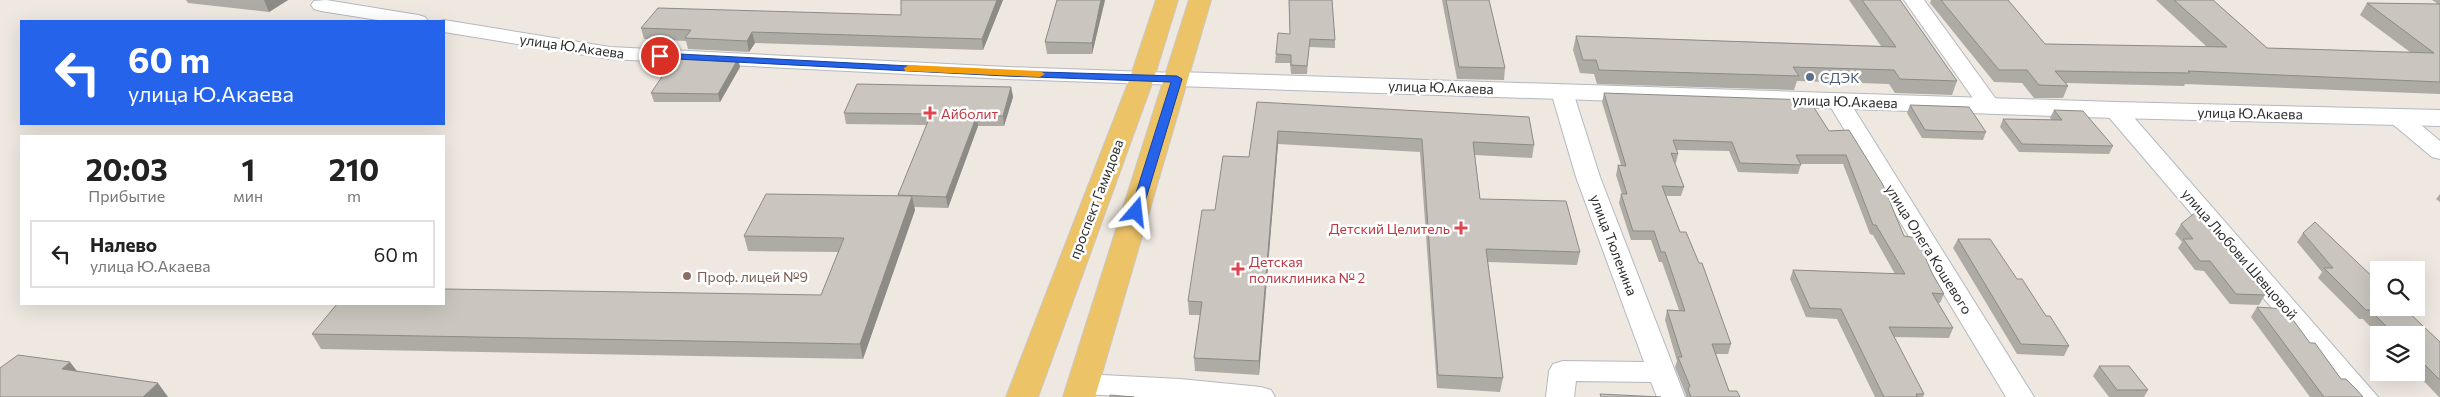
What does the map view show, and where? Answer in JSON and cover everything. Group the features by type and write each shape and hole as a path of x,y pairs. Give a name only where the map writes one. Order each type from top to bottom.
{"main road":[{"name":"проспект Гамидова","path":"1022,397 1142,78 1167,0"},
{"path":"1081,390 1200,0"},
{"name":"улица Ю.Акаева","path":"1177,79 2115,110 2440,118"}],"street":[{"path":"1914,0 1990,106"},
{"path":"321,5 411,20"},
{"name":"улица Ю.Акаева","path":"445,26 610,53 1006,74 1177,79"},
{"name":"улица Тюленина","path":"1562,92 1588,177 1667,384"},
{"name":"улица Олега Кошевого","path":"1838,101 2020,397"},
{"name":"улица Любови Шевцовой","path":"2115,110 2364,397"},
{"path":"2398,117 2440,152"},
{"path":"1560,397 1563,371 1667,384"},
{"path":"1081,390 1180,389 1261,397"}],"building":[{"path":"901,0 997,0 982,39 752,32 747,41 685,38 691,30 641,28 658,8 901,15"},
{"path":"1057,0 1101,0 1092,43 1045,42"},
{"path":"1289,0 1332,0 1335,40 1310,39 1307,66 1291,65 1291,55 1276,54 1278,33 1290,34"},
{"path":"1446,0 1489,0 1505,68 1459,67"},
{"path":"1862,0 1900,0 1957,81 1900,79 1894,70 1793,67 1799,76 1599,70 1596,60 1583,60 1576,36 1896,47"},
{"path":"1941,0 2008,0 2045,44 2227,47 2174,0 2213,0 2267,48 2434,53 2367,3 2440,4 2440,82 2188,71 2190,73 2055,71 2068,86 2039,85 2027,70 1999,70"},
{"path":"676,56 738,59 718,94 651,93"},
{"path":"857,84 1011,87 1003,116 977,115 946,197 898,195 931,114 844,113"},
{"path":"1604,93 1809,100 1829,131 1849,130 1883,185 1904,236 1917,238 1932,273 1944,294 1932,293 1953,328 1889,327 1924,394 1916,394 1917,397 1884,397 1841,309 1810,308 1793,270 1905,274 1876,225 1873,225 1846,155 1796,155 1801,165 1740,163 1732,142 1673,140 1678,154 1671,153 1684,187 1662,186 1680,232 1686,232 1699,263 1702,263 1731,344 1712,344 1729,391 1737,391 1740,397 1691,397 1688,389 1690,386 1678,357 1682,357 1667,310 1685,311 1665,252 1661,252 1654,231 1633,231 1621,194 1627,194 1618,165 1626,166"},
{"path":"1257,102 1529,117 1534,145 1473,142 1480,199 1566,201 1580,252 1486,249 1503,378 1438,375 1422,139 1278,131 1259,361 1194,358 1202,302 1188,301 1202,210 1215,210 1223,156 1249,157"},
{"path":"1910,105 1969,107 1986,132 1925,130"},
{"path":"2054,110 2083,111 2113,146 2022,144 2003,119 2062,120"},
{"path":"766,194 912,196 860,344 312,334 336,305 445,305 445,289 821,295 844,238 744,236"},
{"path":"2196,212 2265,295 2236,294 2210,261 2200,261 2183,239 2193,239 2181,224"},
{"path":"2315,222 2370,274 2370,310 2366,310 2324,268 2333,268 2303,233"},
{"path":"1958,239 1990,239 2017,279 2022,279 2046,316 2050,316 2069,346 2021,344"},
{"path":"2257,307 2285,309 2310,343 2315,343 2341,379 2346,379 2363,397 2324,397"},
{"path":"2376,316 2412,316 2423,326 2386,326"},
{"path":"2425,328 2440,342 2440,380 2425,365"},
{"path":"18,355 70,362 62,369 158,383 143,397 0,397 0,368"},
{"path":"2099,366 2129,366 2148,390 2117,390"},
{"path":"1600,394 1661,397 1601,397"},
{"path":"1110,395 1134,397 1110,397"}],"slow traffic":[{"path":"909,68 1006,74 1040,74"}],"place":[{"name":"СДЭК","path":"1810,77"},
{"name":"Айболит","path":"930,113"},
{"name":"Детский Целитель","path":"1461,228"},
{"name":"Детская поликлиника № 2","path":"1238,269"},
{"name":"Проф. лицей №9","path":"687,276"}],"route":[{"path":"660,56 1006,74 1177,79 1136,212"}]}
